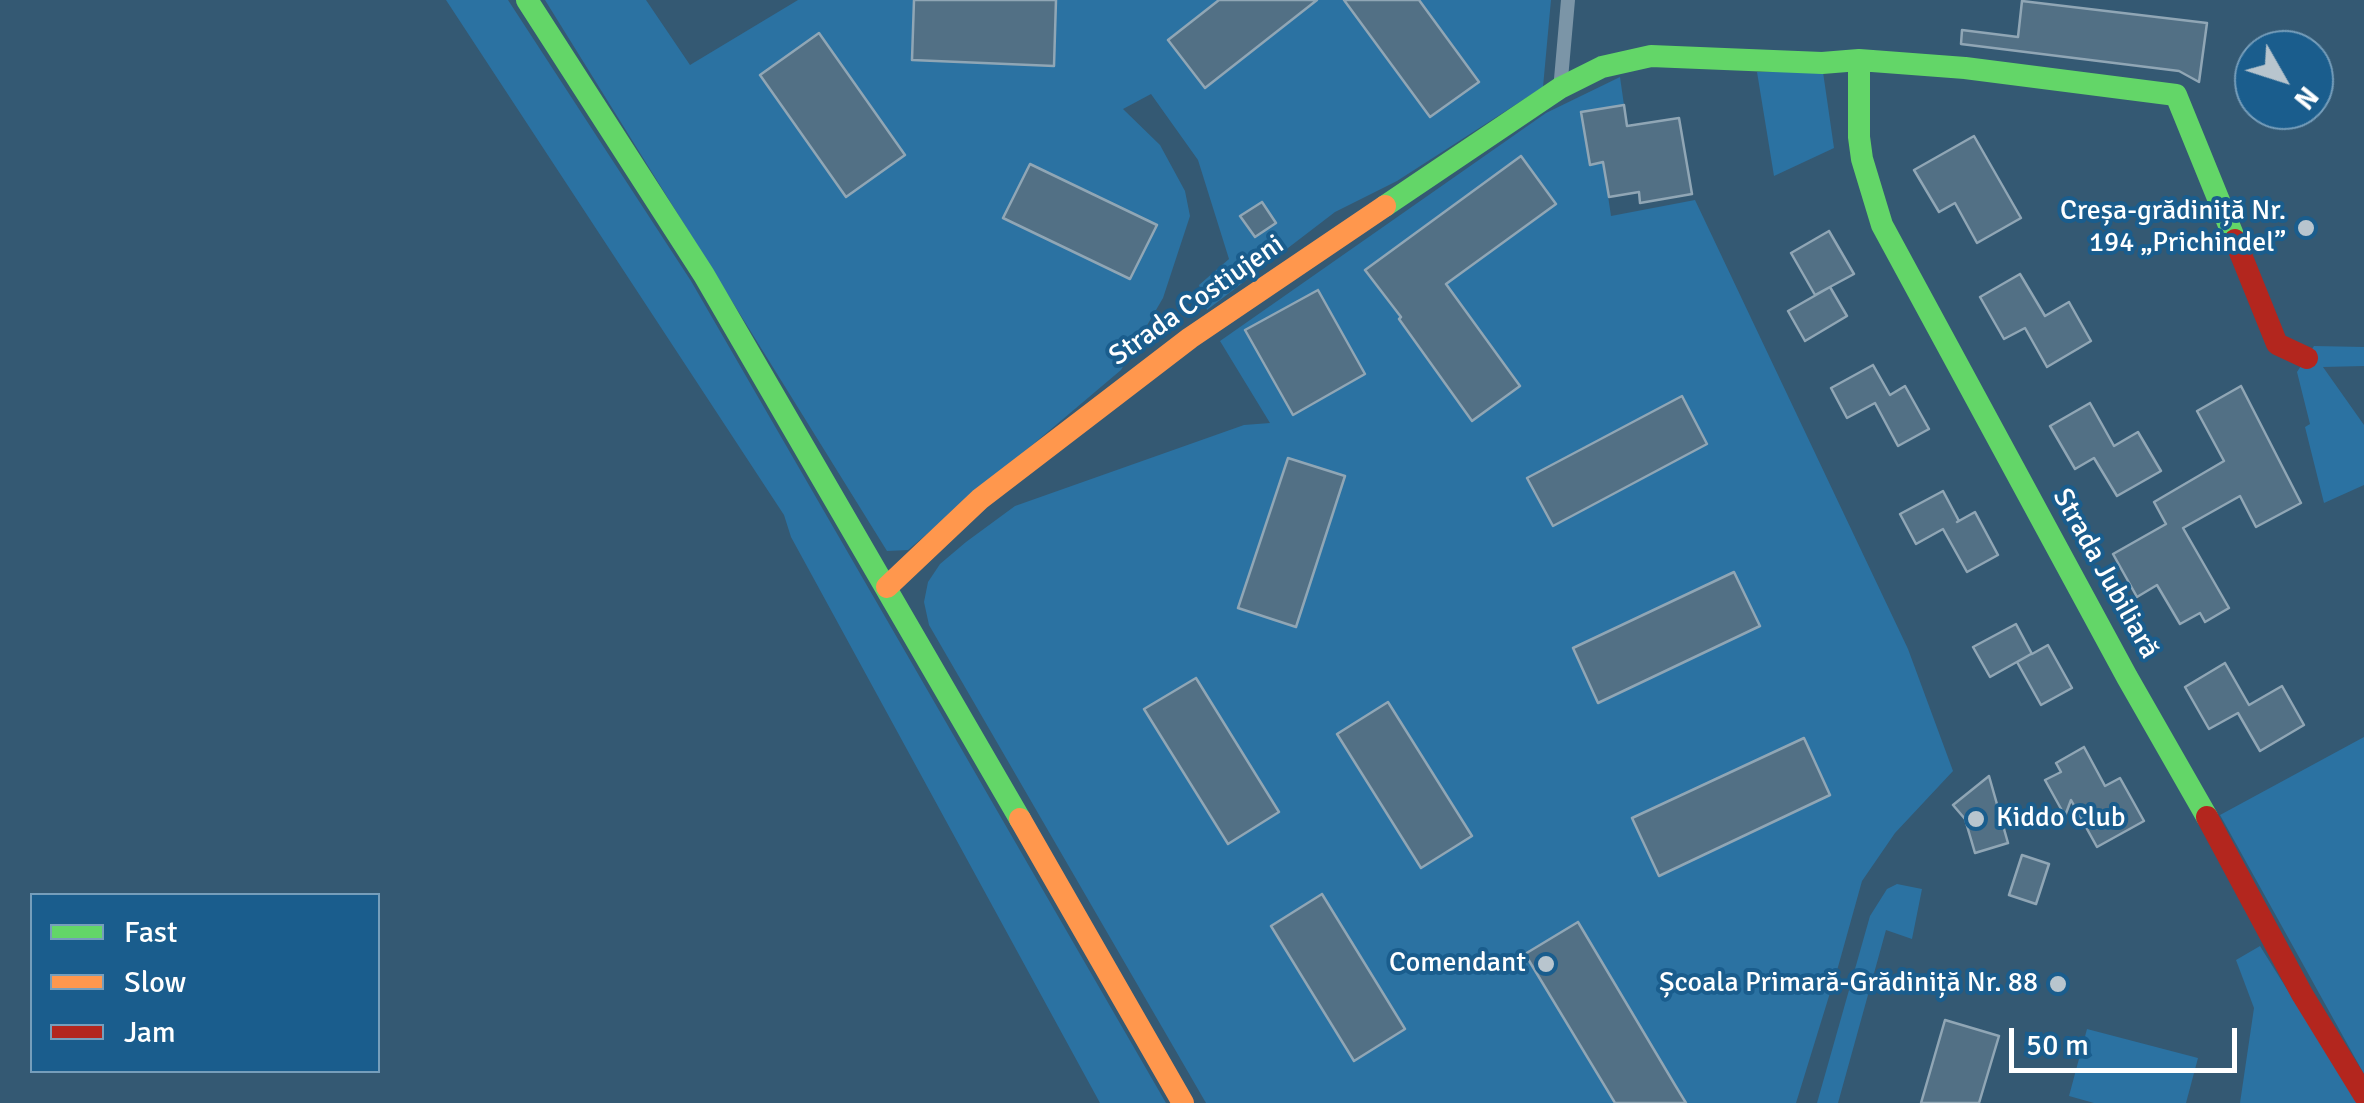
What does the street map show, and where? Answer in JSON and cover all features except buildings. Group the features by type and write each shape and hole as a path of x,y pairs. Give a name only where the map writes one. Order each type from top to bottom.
{"street":[{"path":"527,0 704,275 1183,1103"},
{"path":"1560,88 1602,67 1652,56 1822,63 1859,60 1965,68 2176,95 2277,344 2307,358"},
{"name":"Strada Jubiliară","path":"1859,60 1862,159 1882,226 2302,994 2364,1095"},
{"name":"Strada Costiujeni","path":"887,587 980,499 1190,338 1560,88"}],"lane":[{"path":"1560,88 1568,0"}],"shaded area":[{"path":"446,0 508,0 691,281 1166,1103 1100,1103 791,537 784,515"},
{"path":"545,0 646,0 690,65 798,0 1551,0 1543,87 1397,181 1335,212 1207,310 1199,285 1229,259 1198,160 1151,94 1123,109 1160,145 1185,191 1190,216 1163,298 1121,370 908,550 887,551"},
{"path":"1757,72 1823,72 1834,148 1774,176"},
{"path":"1620,77 1624,105 1582,112 1591,164 1603,162 1611,216 1695,200 1908,649 1953,771 1895,833 1862,881 1796,1103 1206,1103 929,625 924,602 928,582 940,564 1015,506 1244,425 1270,423 1220,341 1546,113"},
{"path":"2314,346 2364,347 2364,366 2323,367 2364,425 2364,485 2324,503 2305,427 2310,424 2297,372"},
{"path":"2364,737 2364,1074 2220,815"},
{"path":"1897,884 1922,889 1912,939 1886,930 1838,1103 1817,1103 1870,916 1887,889"},
{"path":"2260,946 2358,1103 2240,1103 2254,1008 2236,960"},
{"path":"2087,1029 2198,1058 2186,1103 2094,1103 2069,1096"}],"traffic: fast":[{"path":"527,0 704,275 1020,819"},
{"path":"1385,206 1560,88 1602,67 1651,56 1822,63 1859,60 1965,68 2176,95 2235,240"},
{"path":"1859,60 1862,159 1882,225 2207,817"}],"traffic: slow":[{"path":"887,587 980,499 1190,338 1385,206"},
{"path":"1020,819 1183,1103"}],"traffic: jam":[{"path":"2235,240 2277,344 2307,358"},
{"path":"2207,817 2302,994 2364,1095"}],"place":[{"name":"Creșa-grădiniță Nr. 194 „Prichindel”","path":"2306,228"},
{"name":"Kiddo Club","path":"1976,819"},
{"name":"Comendant","path":"1546,964"},
{"name":"Școala Primară-Grădiniță Nr. 88","path":"2058,984"}]}
